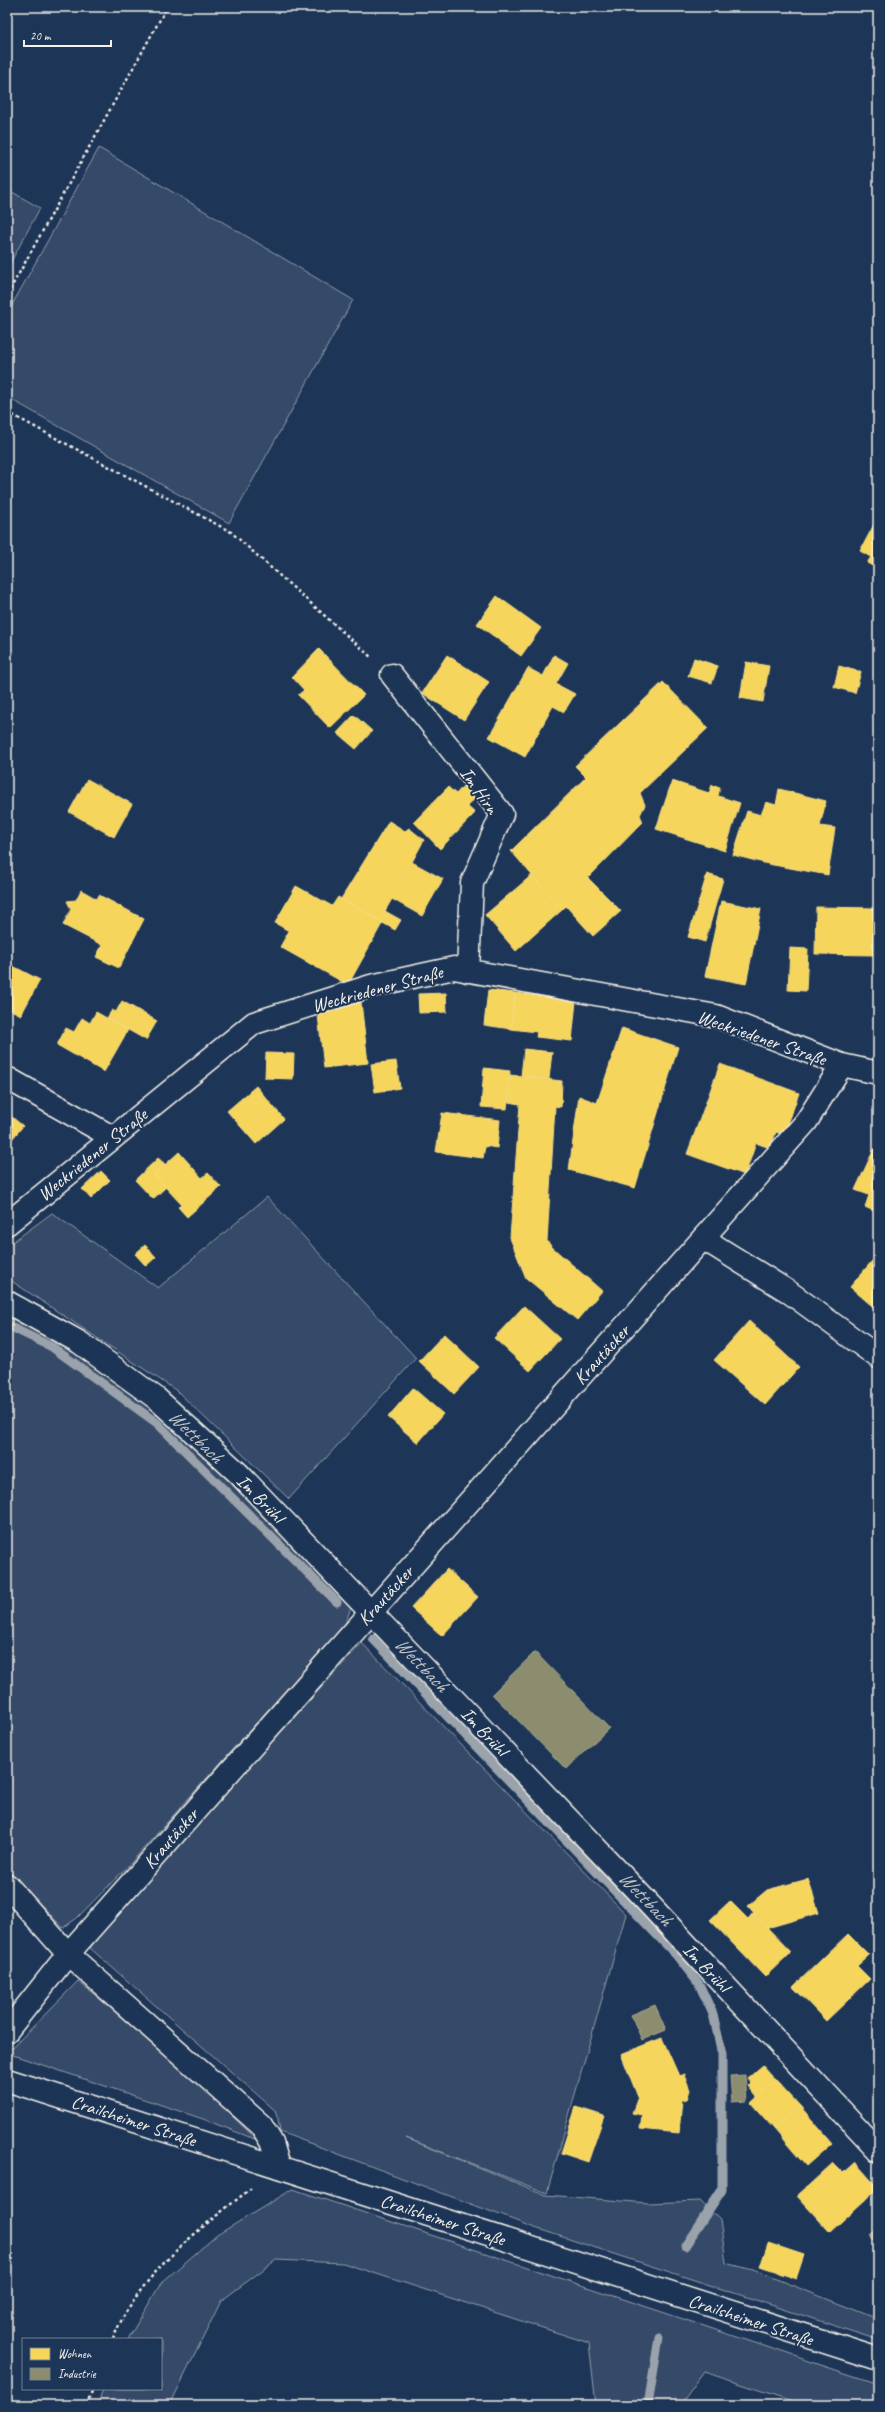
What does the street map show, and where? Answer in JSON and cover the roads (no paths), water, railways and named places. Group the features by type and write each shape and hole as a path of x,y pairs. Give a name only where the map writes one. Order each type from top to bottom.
{"street":[{"name":"Im Hirn","path":"392,675 502,814 472,883 468,971"},
{"name":"Weckriedener Straße","path":"7,1224 112,1137 254,1023 371,986 454,968 716,1016 842,1065 878,1073"},
{"name":"Krautäcker","path":"7,2031 68,1954 704,1239 806,1122 842,1065"},
{"path":"7,1078 112,1137"},
{"path":"704,1239 789,1292 878,1357"},
{"name":"Im Brühl","path":"7,1302 79,1342 156,1398 238,1473 629,1883 878,2150"},
{"path":"7,1885 68,1954 261,2125 272,2143 279,2167"},
{"name":"Crailsheimer Straße","path":"7,2080 878,2360"}],"waterway":[{"name":"Wettbach","path":"7,1325 52,1347 157,1423 337,1602"},
{"name":"Wettbach","path":"373,1639 676,1955 699,1984 713,2014 722,2054 722,2190 685,2246"},
{"name":"Wettbach","path":"648,2405 659,2338"}]}
